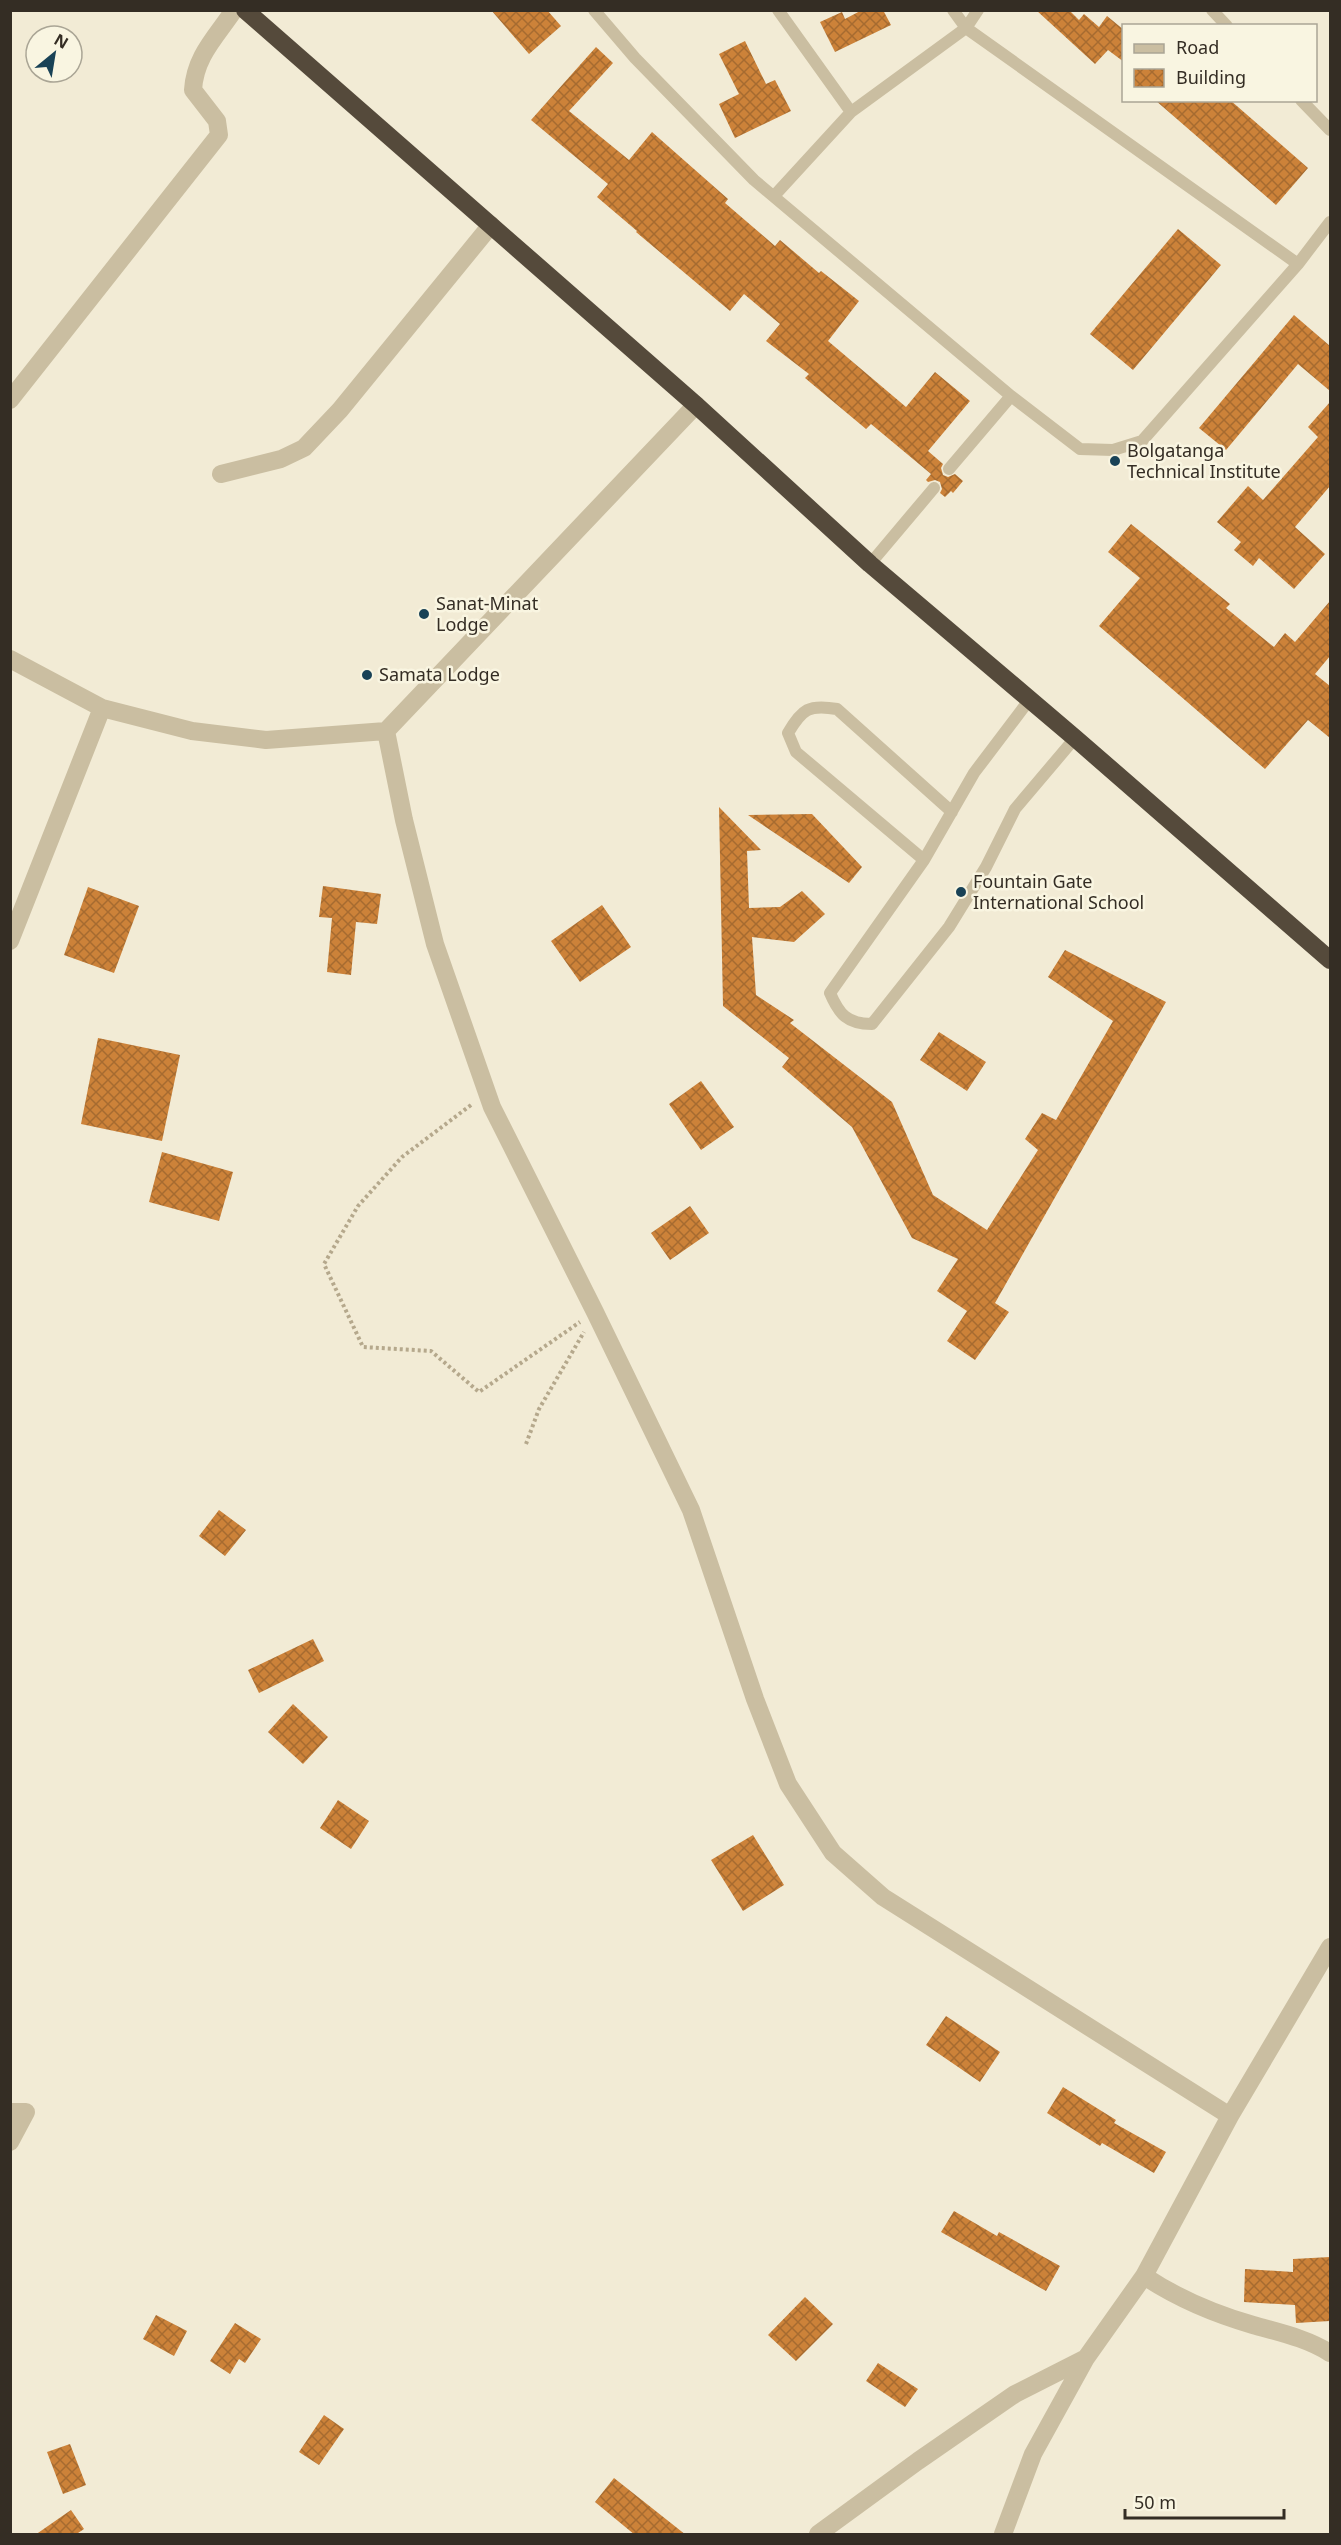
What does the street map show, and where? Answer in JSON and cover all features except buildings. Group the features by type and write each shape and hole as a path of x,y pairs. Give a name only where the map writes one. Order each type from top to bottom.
{"highway":[{"path":"245,10 696,405 870,564 1030,699 1330,960"}],"street":[{"path":"10,400 219,135 217,121 193,90 194,77 202,53 217,36 234,10"},
{"path":"221,474 281,459 304,448 340,410 491,225"},
{"path":"10,659 102,708 192,731 266,740 386,730 696,405"},
{"path":"10,941 102,708"},
{"path":"386,730 404,820 435,944 492,1107 596,1312 691,1510 755,1699 788,1784 833,1853 883,1897 1230,2116"},
{"path":"1003,2535 1033,2454 1086,2358 1144,2276 1230,2116 1330,1947"},
{"path":"10,2112 26,2112 10,2142"},
{"path":"1144,2276 1174,2296 1252,2325 1284,2332 1314,2343 1330,2353"},
{"path":"818,2535 918,2461 1016,2394 1086,2358"}],"lane":[{"path":"594,10 634,58 754,180 1011,396 1080,449 1113,450 1142,441 1299,264 1330,222"},
{"path":"778,10 851,112"},
{"path":"952,10 966,28 1299,264"},
{"path":"774,196 851,112 966,28 978,10"},
{"path":"1212,10 1225,24"},
{"path":"1303,102 1330,130"},
{"path":"949,470 1011,396"},
{"path":"870,564 934,488"},
{"path":"1030,699 974,773 924,860 830,993 836,1009 856,1024 872,1024 949,927 986,867 1015,809 1075,738"},
{"path":"924,860 796,752 788,733 799,714 818,706 837,709 952,813"}],"path":[{"path":"471,1104 402,1157 357,1206 324,1264 363,1347 431,1351 478,1392 596,1312"},
{"path":"526,1444 539,1409 596,1312"}],"place":[{"name":"Bolgatanga Technical Institute","path":"1115,461"},
{"name":"Sanat-Minat Lodge","path":"424,614"},
{"name":"Samata Lodge","path":"367,675"},
{"name":"Fountain Gate International School","path":"961,892"}]}
